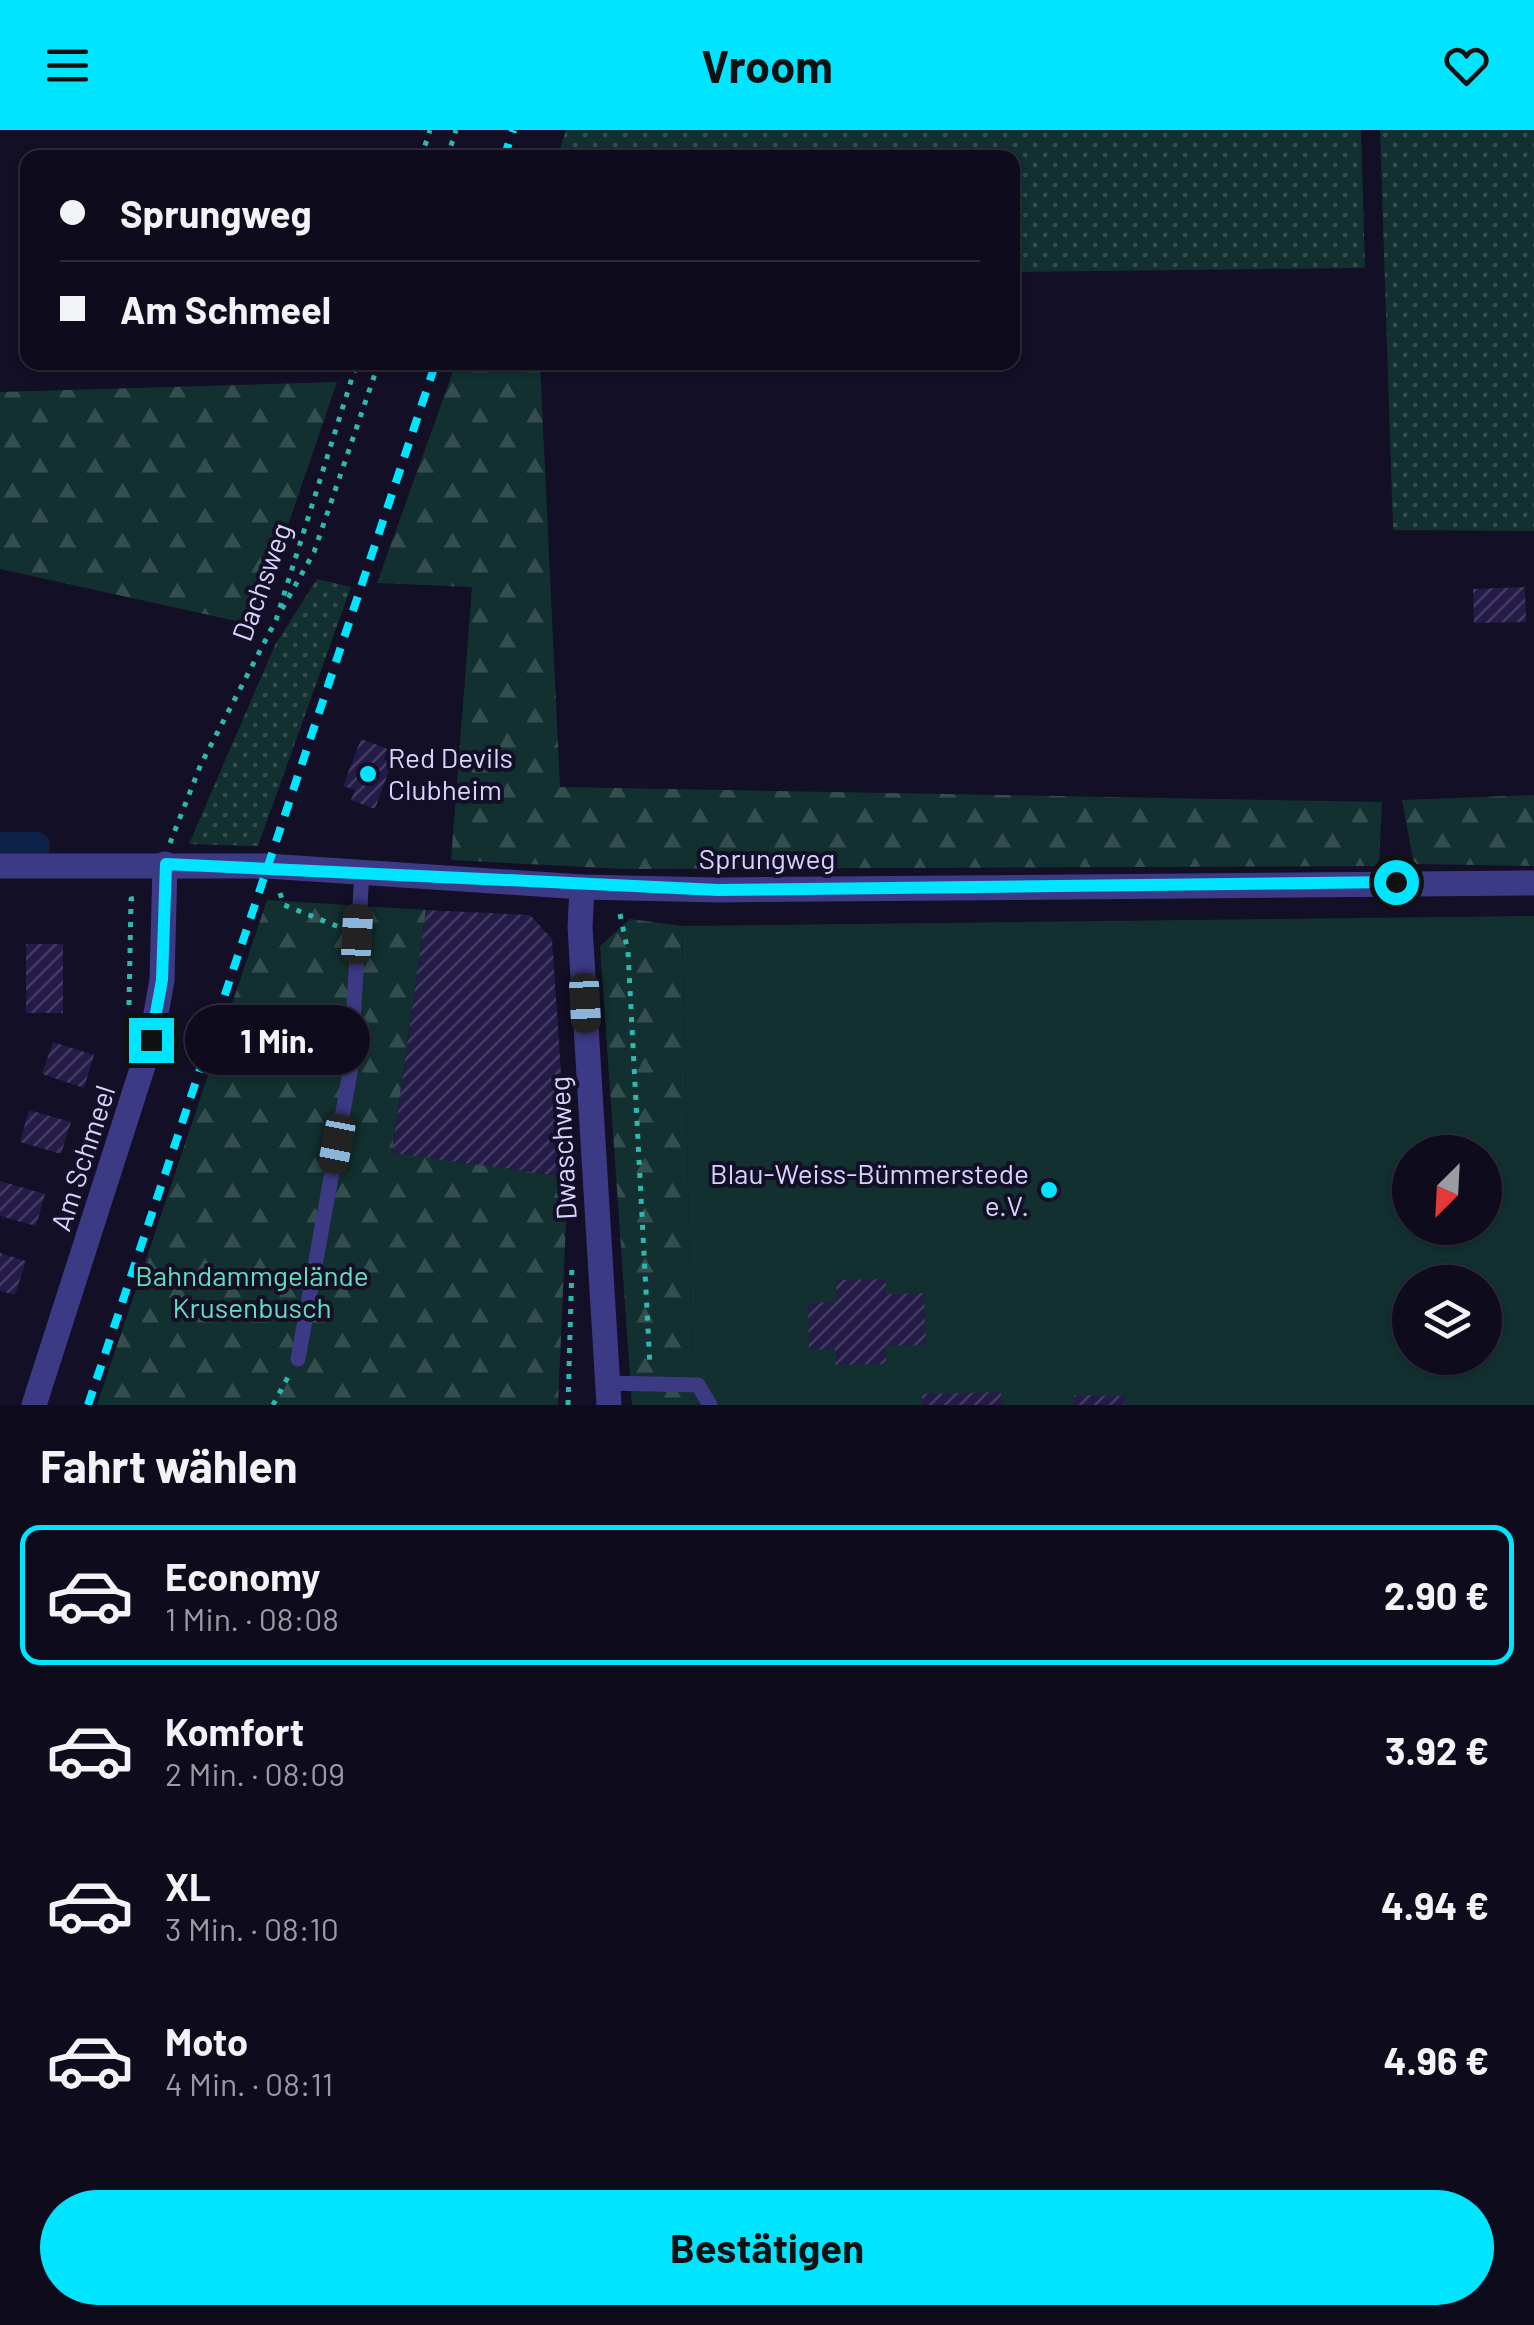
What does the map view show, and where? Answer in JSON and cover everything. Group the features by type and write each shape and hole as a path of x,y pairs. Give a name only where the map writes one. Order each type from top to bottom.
{"street":[{"name":"Sprungweg","path":"0,866 166,864 718,890 1534,883"},
{"name":"Am Schmeel","path":"34,1405 151,1040 162,980 166,864"},
{"name":"Dwaschweg","path":"582,886 580,928 608,1394"}],"lane":[{"path":"298,1359 350,1073 362,872"},
{"path":"608,1394 651,1382 698,1385 710,1405"}],"path":[{"name":"Dachsweg","path":"166,864 173,826 276,620 354,370"},
{"path":"276,620 314,552 376,370"},
{"path":"280,893 284,905 357,934"},
{"path":"620,911 628,952 651,1382"},
{"path":"273,1405 298,1359"}],"green space":[{"path":"566,130 1361,130 1365,268 1020,272 1020,150 560,150"},
{"path":"1380,130 1534,130 1534,531 1393,530"},
{"path":"453,370 540,370 560,787 1382,802 1379,866 624,869 451,860 472,587 377,583"},
{"path":"337,382 254,625 0,569 0,392"},
{"path":"317,579 351,587 258,846 189,844 275,645"},
{"path":"1534,795 1534,866 1414,864 1402,800"},
{"name":"Bahndammgelände Krusenbusch","path":"267,900 426,910 392,1152 568,1177 558,1405 97,1405"},
{"name":"Blau-Weiss-Bümmerstede e.V.","path":"1534,916 1534,1405 693,1405 682,926"},
{"path":"630,919 682,926 693,1405 632,1405 600,946"}],"building":[{"path":"1525,587 1526,622 1474,623 1473,589"},
{"name":"Red Devils Clubheim","path":"361,739 388,749 384,759 392,762 375,809 351,800 355,790 343,786"},
{"path":"426,910 530,915 552,939 568,1177 392,1153"},
{"path":"26,944 63,944 63,1013 26,1013"},
{"path":"53,1042 94,1055 84,1088 42,1074"},
{"path":"29,1110 71,1122 61,1154 20,1142"},
{"path":"0,1181 45,1194 36,1226 0,1216"},
{"path":"0,1253 26,1261 15,1295 0,1291"},
{"name":"Blau-Weiss-Bümmerstede e.V.","path":"886,1279 886,1294 924,1293 926,1345 886,1346 886,1364 835,1365 835,1349 809,1350 808,1303 837,1302 836,1280"},
{"path":"1001,1392 1002,1405 922,1405 922,1394"},
{"path":"1074,1395 1125,1396 1125,1405 1074,1405"}],"waterway":[{"path":"0,846 36,846"}],"railway":[{"path":"507,150 513,130"},
{"path":"88,1405 433,370"}],"place":[{"name":"Red Devils Clubheim","path":"368,774"},
{"name":"Blau-Weiss-Bümmerstede e.V.","path":"1049,1190"}],"route":[{"path":"151,1040 162,980 161,896 166,864 718,890 1396,882"}]}
